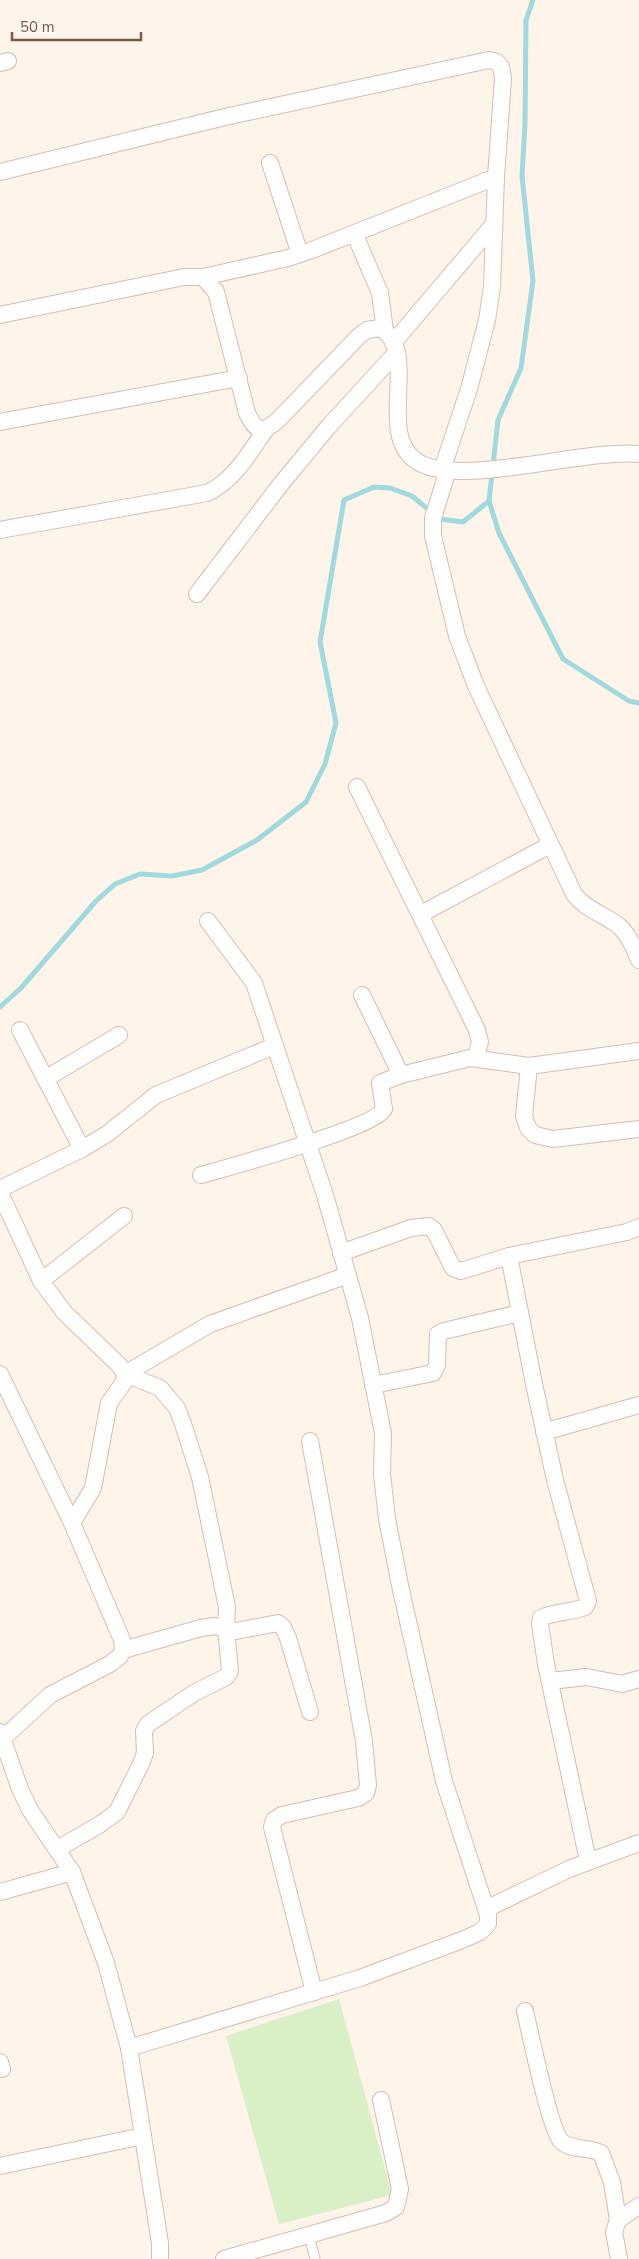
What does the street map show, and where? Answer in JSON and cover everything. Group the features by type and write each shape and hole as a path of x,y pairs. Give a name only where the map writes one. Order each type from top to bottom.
{"street":[{"path":"0,172 225,117 489,60 497,62 503,72 496,177 492,287 487,320 433,518 435,553 457,636 476,686 574,894 587,907 618,925 628,937 639,960"},
{"path":"270,163 300,254"},
{"path":"0,316 184,277 203,277 300,254 355,235 496,177"},
{"path":"197,594 280,484 329,426 391,342 494,224"},
{"path":"355,235 380,293 391,342 398,430 406,452 415,461 445,470 465,472 608,452 639,454"},
{"path":"203,277 212,284 219,298 252,423 261,429 266,429"},
{"path":"0,530 207,493 225,482 238,468 266,429 278,420 360,335 373,328 391,342"},
{"path":"0,422 239,378"},
{"path":"357,787 477,1030 480,1042 476,1057"},
{"path":"421,914 550,844"},
{"path":"129,2048 369,1975 480,1932 488,1924 486,1909 444,1781 400,1590 387,1519 382,1474 385,1443 360,1318 348,1275 308,1143 254,983 208,921"},
{"path":"362,995 401,1075"},
{"path":"20,1030 82,1149"},
{"path":"46,1079 119,1035"},
{"path":"0,1189 82,1149 107,1134 156,1095 274,1046"},
{"path":"200,1175 308,1143 372,1119 381,1114 384,1105 380,1083 401,1075 476,1057 529,1066 639,1051"},
{"path":"529,1066 524,1116 528,1128 535,1135 553,1139 639,1129"},
{"path":"0,1193 41,1281 64,1312 120,1366 125,1374 160,1388 177,1408 200,1477 227,1607 226,1629 230,1671 226,1677 194,1693 148,1724 144,1731 145,1753 117,1812 99,1825 57,1849"},
{"path":"41,1281 124,1216"},
{"path":"341,1253 420,1225 429,1226 434,1230 453,1268 461,1271 509,1256 639,1228"},
{"path":"509,1256 544,1432 588,1601 585,1607 577,1610 551,1613 541,1618 541,1638 588,1861"},
{"path":"125,1374 210,1324 348,1275"},
{"path":"374,1385 433,1373 437,1365 438,1334 444,1330 520,1313"},
{"path":"0,1374 72,1523 122,1640 123,1650 120,1656 110,1664 38,1703 1,1737 30,1810 72,1872 106,1963 129,2048 160,2243 160,2259"},
{"path":"72,1523 93,1488 109,1403 124,1382 125,1374"},
{"path":"544,1432 639,1406"},
{"path":"310,1441 364,1741 368,1785 366,1794 358,1798 282,1815 274,1820 272,1827 314,1992"},
{"path":"123,1650 201,1628 214,1626 236,1631 278,1623 283,1627 310,1712"},
{"path":"550,1681 587,1677 622,1684 639,1679"},
{"path":"486,1909 588,1861 639,1843"},
{"path":"0,1892 72,1872"},
{"path":"525,2011 551,2119 559,2140 566,2144 592,2149 601,2153 612,2182 618,2220 614,2232 619,2259"},
{"path":"224,2259 386,2213 396,2207 400,2198 400,2189 381,2100"},
{"path":"0,2166 143,2136"},
{"path":"618,2220 639,2206"}],"lane":[{"path":"309,2235 315,2259"}],"green space":[{"path":"339,1999 392,2195 279,2224 226,2036"}],"waterway":[{"path":"533,0 526,20 525,124 522,176 533,281 521,368 498,420 489,501 499,533 563,659 629,701 639,703"},
{"path":"0,1007 21,988 96,901 115,884 140,874 172,876 202,870 257,840 306,802 325,764 336,723 320,642 344,500 374,487 390,488 412,496 440,519 463,522 489,501"}]}
